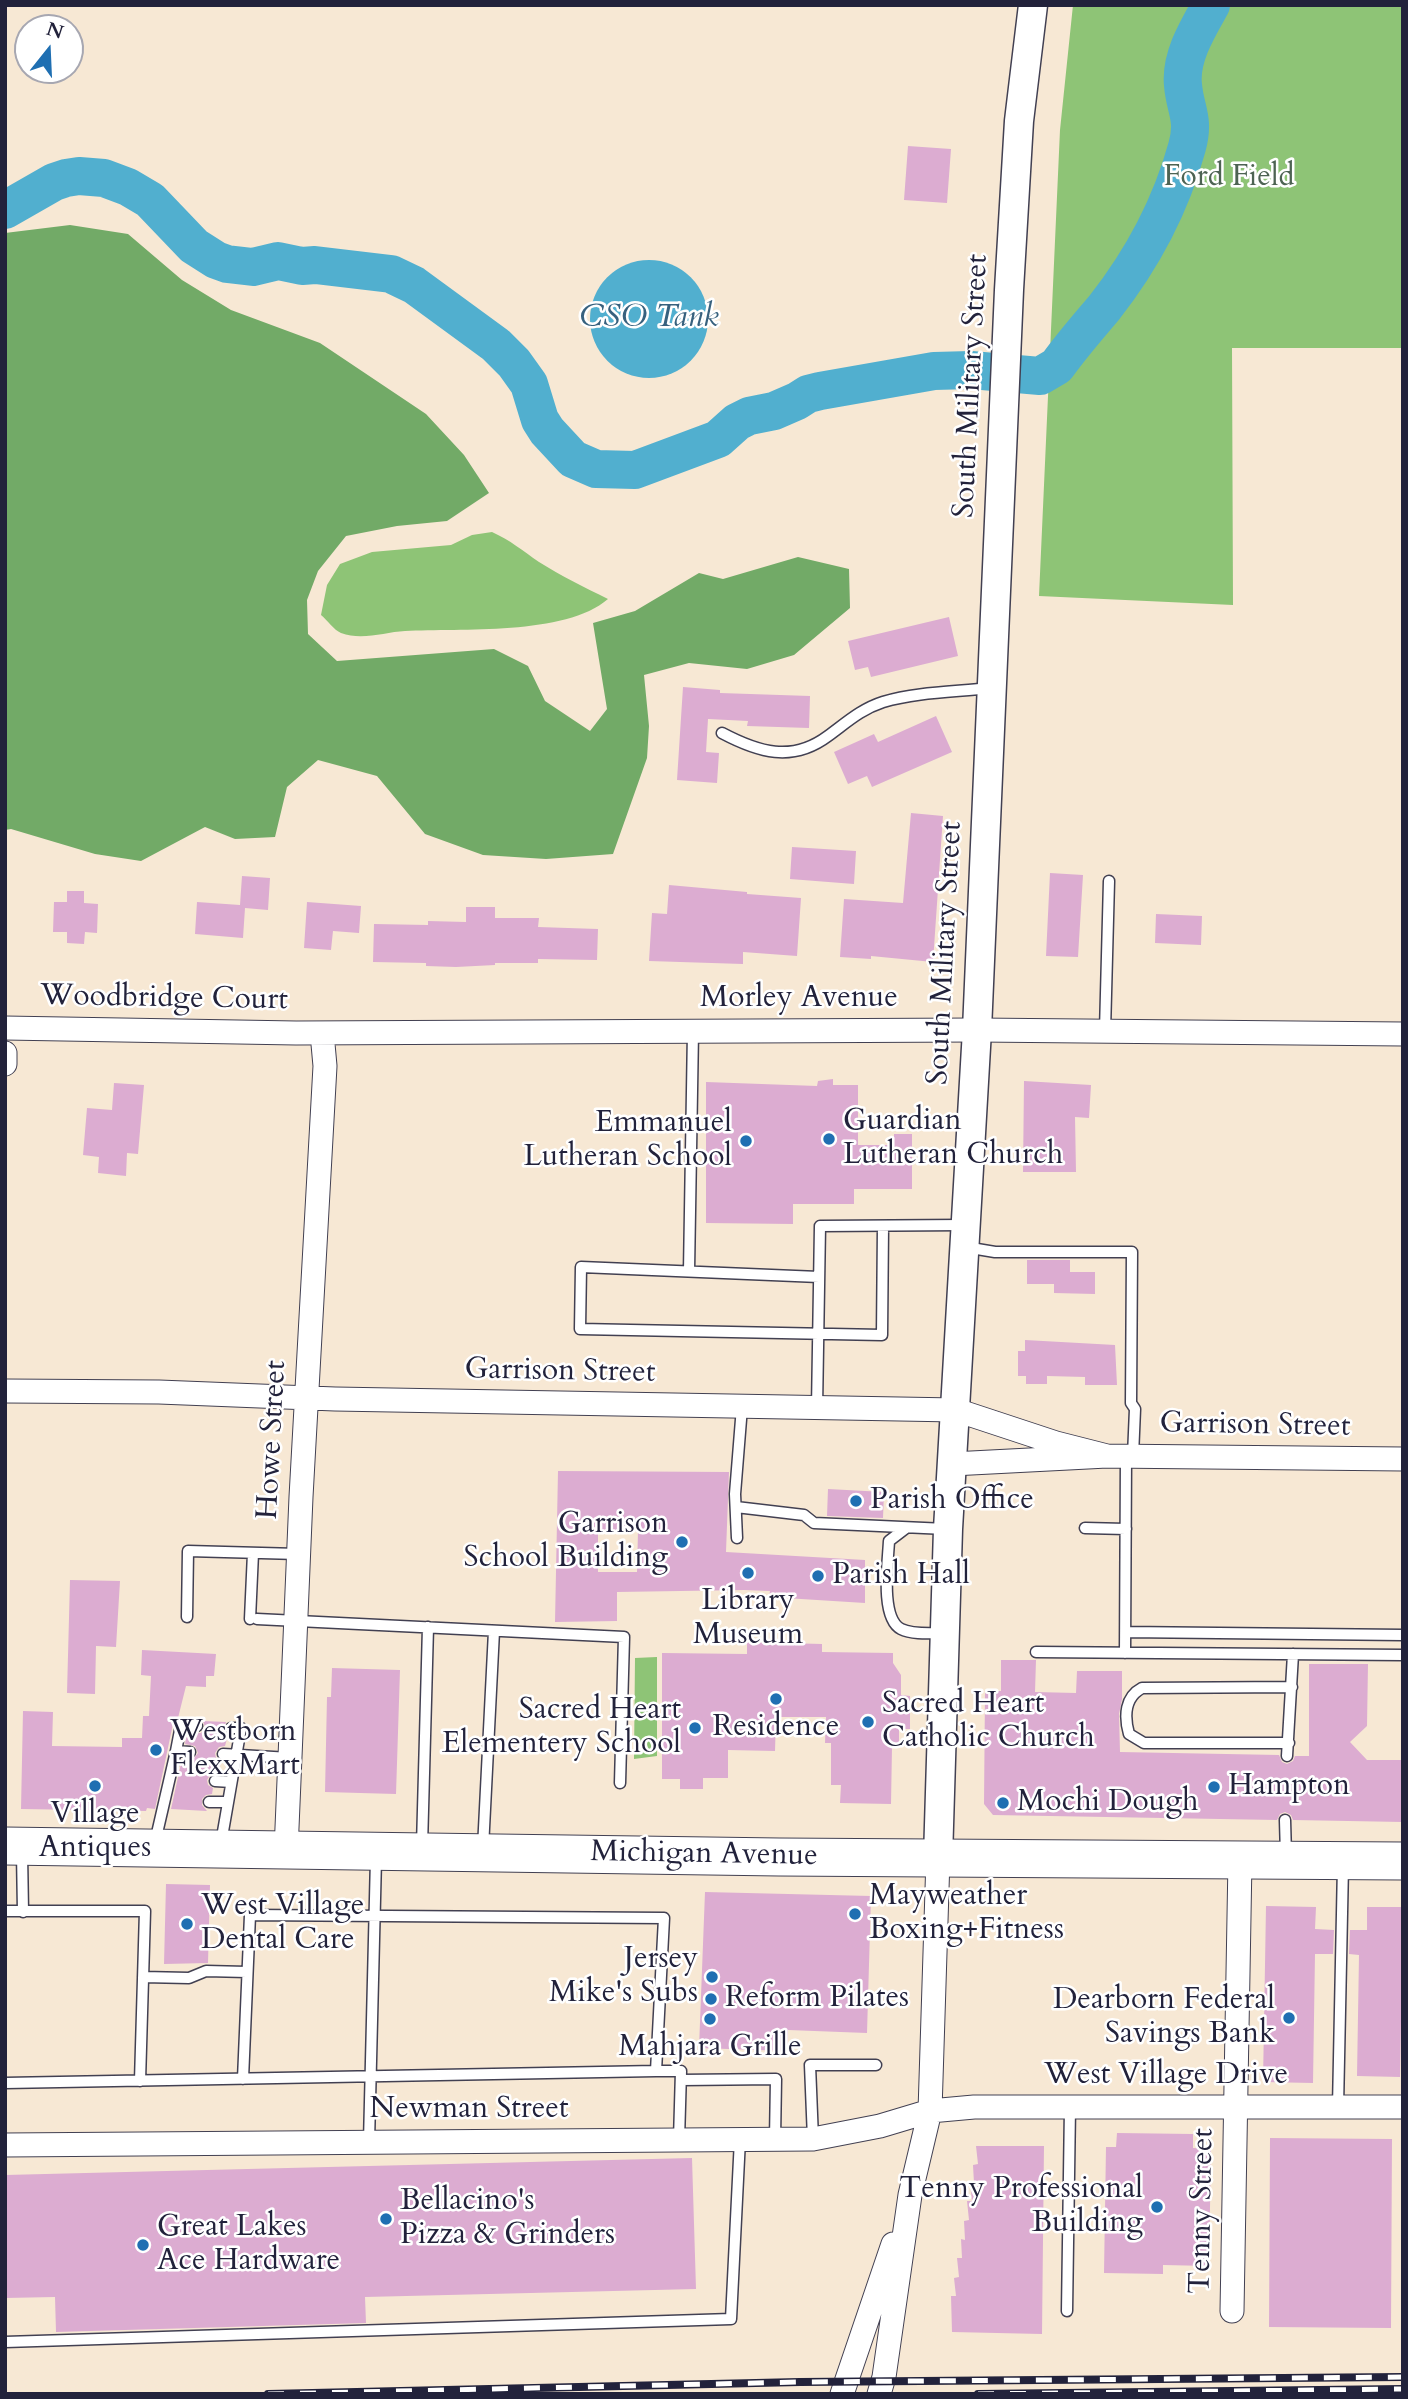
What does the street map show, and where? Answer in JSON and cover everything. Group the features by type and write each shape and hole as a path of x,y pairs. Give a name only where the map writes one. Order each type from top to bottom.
{"main road":[{"name":"Michigan Avenue","path":"14,1846 1403,1861"}],"street":[{"name":"South Military Street","path":"879,2394 884,2376 910,2195 930,2111 948,1529 977,1030 1009,290 1019,121 1033,5"},
{"name":"Woodbridge Court","path":"5,1028 322,1033"},
{"name":"Morley Avenue","path":"322,1033 977,1030 1403,1034"},
{"name":"Howe Street","path":"286,1851 298,1555 326,1060 322,1033"},
{"path":"5,1053 5,1064"},
{"name":"Garrison Street","path":"5,1391 956,1410 1056,1443 1122,1456"},
{"name":"Garrison Street","path":"952,1464 1122,1456 1403,1459"},
{"name":"Tenny Street","path":"1232,2311 1240,1860"},
{"name":"West Village Drive","path":"930,2111 974,2107 1403,2107"},
{"name":"Newman Street","path":"5,2145 813,2138 880,2126 930,2111"},
{"name":"South Military Street","path":"842,2394 910,2195"}],"lane":[{"path":"722,733 748,747 772,752 802,750 826,738 851,717 880,704 903,697 990,688"},
{"path":"1105,1031 1109,881"},
{"path":"689,1271 693,1031"},
{"path":"817,1408 820,1226 883,1226 966,1236 995,1252 1132,1252 1131,1403 1135,1409 1122,1456 1126,1529 1125,1653"},
{"path":"819,1277 582,1267 580,1329 882,1335 883,1226"},
{"path":"737,1538 735,1494 743,1407"},
{"path":"736,1507 804,1515 814,1523 948,1529"},
{"path":"906,1528 889,1541 887,1595 890,1615 901,1629 946,1633"},
{"path":"1086,1528 1126,1529"},
{"path":"187,1617 188,1550 298,1555"},
{"path":"253,1553 254,1619 624,1637 620,1783"},
{"path":"422,1852 428,1627"},
{"path":"483,1852 494,1631"},
{"path":"1126,1632 1403,1635"},
{"path":"1036,1652 1403,1655"},
{"path":"1287,1756 1293,1654"},
{"path":"1289,1743 1144,1743 1129,1734 1127,1708 1129,1699 1142,1688 1292,1686"},
{"path":"153,1848 181,1725 197,1726"},
{"path":"220,1850 241,1728 230,1728"},
{"path":"176,1751 190,1752"},
{"path":"223,1754 290,1758"},
{"path":"169,1779 182,1779"},
{"path":"215,1781 231,1782"},
{"path":"164,1799 177,1800"},
{"path":"209,1802 227,1802"},
{"path":"1285,1820 1286,1860"},
{"path":"14,1846 23,1912"},
{"path":"369,2142 376,1851"},
{"path":"1339,2107 1343,1861"},
{"path":"5,1911 145,1911 140,2081"},
{"path":"243,2079 250,1915 664,1918 656,2071"},
{"path":"143,1977 189,1978 206,1970 247,1972"},
{"path":"813,2138 810,2065 876,2065"},
{"path":"5,2083 681,2071 679,2140"},
{"path":"681,2080 776,2080 775,2139"},
{"path":"1067,2311 1070,2107"},
{"path":"5,2342 731,2319 740,2139"}],"green space":[{"name":"Ford Field","path":"1073,5 1403,5 1403,348 1232,348 1233,605 1039,596 1060,130"},
{"path":"70,225 128,234 182,280 231,310 320,343 426,414 464,455 489,493 447,521 397,526 346,536 318,571 307,600 308,634 337,661 494,649 528,666 545,701 590,731 607,709 593,623 635,611 699,573 723,579 798,557 849,569 850,608 794,655 747,669 689,663 644,675 649,726 647,758 613,854 546,859 483,855 425,834 377,776 318,760 287,787 275,837 235,839 205,827 141,861 95,854 11,829 5,830 5,233"},
{"path":"492,532 556,572 608,599 589,611 566,619 511,628 349,635 341,633 321,615 327,585 340,564 372,552 451,545 472,535"},
{"path":"657,1657 657,1756 634,1759 635,1658"}],"water":[{"name":"CSO Tank","path":"649,260 672,264 691,277 704,296 708,319 704,342 691,361 672,374 649,378 626,374 607,361 594,342 590,319 594,296 607,277 626,264"}],"building":[{"path":"908,146 951,149 947,203 904,200"},
{"path":"949,617 958,656 871,677 868,667 855,670 848,641"},
{"path":"683,687 720,690 720,693 810,696 809,728 747,726 748,721 708,719 706,752 719,753 717,783 677,780"},
{"path":"936,716 952,752 872,787 867,776 848,784 834,752 874,734 878,742"},
{"path":"911,813 943,816 933,962 871,956 871,959 840,957 844,899 903,903"},
{"path":"792,847 856,851 854,884 790,879"},
{"path":"1050,873 1083,875 1078,957 1046,956"},
{"path":"242,876 270,878 268,910 245,908 243,938 195,934 197,902 240,905"},
{"path":"669,885 801,898 797,956 743,952 743,964 649,961 652,913 667,914"},
{"path":"67,891 84,891 84,903 98,904 97,933 85,932 84,944 67,943 67,932 53,932 54,902 67,902"},
{"path":"307,902 361,906 359,933 333,931 331,950 304,948"},
{"path":"466,907 495,907 495,918 539,918 538,927 598,929 597,960 538,959 538,963 456,967 426,966 426,963 373,962 374,924 428,925 428,921 466,922"},
{"path":"1156,914 1202,916 1201,945 1155,943"},
{"path":"833,1079 833,1085 858,1085 858,1145 894,1145 894,1134 912,1134 912,1189 854,1189 854,1204 793,1204 793,1224 706,1223 706,1082 817,1086 818,1081"},
{"path":"1024,1081 1091,1085 1089,1118 1075,1117 1076,1172 1023,1172"},
{"path":"114,1083 144,1085 138,1154 127,1153 126,1176 98,1173 99,1157 83,1155 87,1108 112,1110"},
{"path":"1027,1260 1070,1260 1070,1272 1095,1272 1095,1294 1054,1293 1054,1284 1027,1284"},
{"path":"1025,1340 1115,1345 1117,1385 1085,1385 1085,1377 1047,1376 1047,1384 1026,1384 1026,1376 1018,1376 1018,1351 1025,1351"},
{"name":"Garrison School Building","path":"558,1471 729,1472 726,1552 865,1560 865,1603 769,1597 770,1591 617,1592 617,1621 555,1622","holes":["638,1531 637,1572 598,1572 598,1532"]},
{"name":"Parish Office","path":"828,1489 884,1492 883,1518 827,1516"},
{"path":"70,1580 120,1581 116,1647 96,1646 95,1694 67,1693"},
{"path":"747,1642 822,1644 822,1652 893,1653 893,1663 901,1675 901,1695 910,1696 910,1729 899,1729 899,1747 892,1747 891,1804 840,1803 841,1785 831,1785 831,1743 825,1743 826,1717 776,1717 775,1751 728,1750 728,1778 703,1778 703,1789 680,1789 680,1779 662,1779 662,1653 747,1654"},
{"path":"142,1650 216,1654 214,1676 206,1676 206,1687 186,1686 178,1718 173,1724 155,1809 21,1809 23,1711 53,1712 52,1746 122,1747 122,1738 142,1738 143,1716 149,1716 151,1676 141,1675"},
{"path":"1001,1660 1036,1660 1035,1692 1076,1693 1077,1671 1122,1671 1120,1752 1279,1755 1282,1762 1287,1764 1293,1761 1295,1756 1309,1756 1309,1664 1368,1664 1367,1726 1350,1742 1367,1760 1403,1760 1403,1822 1293,1820 1291,1815 1285,1812 1280,1814 1277,1820 993,1815 984,1804 985,1691 1001,1691"},
{"path":"332,1668 400,1670 396,1794 325,1792 327,1697 331,1697"},
{"path":"203,1721 226,1722 223,1729 228,1735 225,1746 219,1747 215,1753 216,1758 221,1761 218,1773 211,1774 207,1780 208,1785 213,1788 212,1794 202,1799 202,1805 207,1811 171,1809 182,1759 193,1759 198,1753 195,1746 185,1744 187,1733 201,1733 205,1727"},
{"name":"West Village Dental Care","path":"166,1884 210,1885 208,1963 164,1964"},
{"path":"705,1892 871,1896 867,2033 788,2030 787,2051 699,2048"},
{"name":"Dearborn Federal Savings Bank","path":"1266,1906 1316,1907 1315,1929 1334,1930 1333,1954 1315,1954 1313,2083 1263,2082"},
{"path":"1367,1907 1403,1907 1400,2077 1357,2076 1359,1955 1349,1954 1350,1930 1367,1930"},
{"name":"Tenny Professional Building","path":"1117,2133 1193,2134 1193,2148 1211,2149 1209,2266 1163,2265 1163,2274 1104,2273 1106,2147 1116,2147"},
{"path":"1270,2138 1392,2139 1391,2328 1269,2327"},
{"path":"976,2146 1044,2146 1042,2334 952,2332 951,2296 956,2296 954,2278 959,2277 957,2258 962,2258 964,2221 969,2220 967,2201 972,2201 970,2183 974,2183 973,2165 978,2164"},
{"path":"692,2158 696,2289 365,2297 366,2323 56,2332 55,2297 5,2298 5,2175"}],"waterway":[{"path":"5,210 66,178 104,178 128,187 150,200 194,246 227,264 253,267 278,261 302,266 315,265 391,274 414,285 496,345 514,363 529,384 540,420 573,459 596,469 635,470 718,439 737,422 749,416 774,411 820,391 934,371 971,370 1040,376 1057,366 1130,271 1153,232 1172,190 1187,147 1190,129 1183,85 1184,64 1191,43 1211,5"}],"railway":[{"path":"268,2394 800,2382 1403,2377"},
{"path":"978,2394 1403,2389"}],"place":[{"name":"Guardian Lutheran Church","path":"829,1139"},
{"name":"Emmanuel Lutheran School","path":"746,1141"},
{"name":"Parish Office","path":"856,1501"},
{"name":"Garrison School Building","path":"682,1542"},
{"name":"Library Museum","path":"748,1573"},
{"name":"Parish Hall","path":"818,1576"},
{"name":"Residence","path":"776,1699"},
{"name":"Sacred Heart Catholic Church","path":"868,1722"},
{"name":"Sacred Heart Elementery School","path":"695,1728"},
{"name":"Westborn FlexxMart","path":"156,1750"},
{"name":"Village Antiques","path":"95,1786"},
{"name":"Hampton","path":"1214,1787"},
{"name":"Mochi Dough","path":"1003,1803"},
{"name":"Mayweather Boxing+Fitness","path":"855,1914"},
{"name":"West Village Dental Care","path":"187,1924"},
{"name":"Jersey Mike's Subs","path":"712,1977"},
{"name":"Reform Pilates","path":"711,1999"},
{"name":"Dearborn Federal Savings Bank","path":"1289,2018"},
{"name":"Mahjara Grille","path":"710,2019"},
{"name":"Tenny Professional Building","path":"1157,2207"},
{"name":"Bellacino's Pizza & Grinders","path":"386,2219"},
{"name":"Great Lakes Ace Hardware","path":"143,2245"}]}
